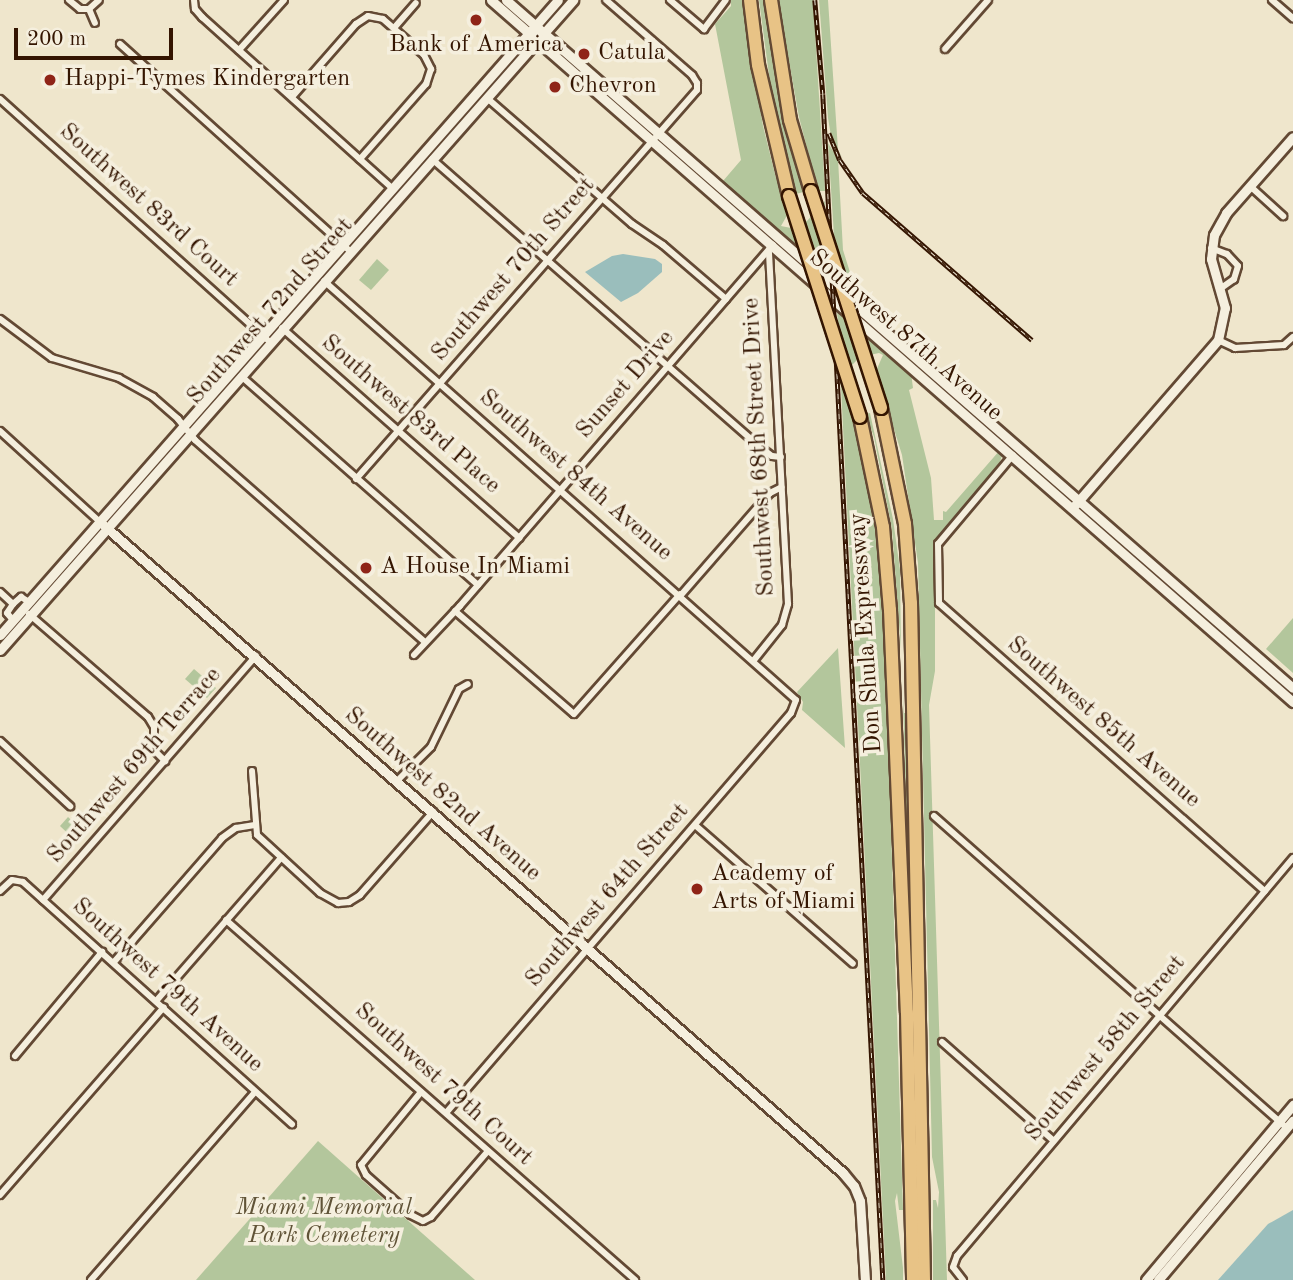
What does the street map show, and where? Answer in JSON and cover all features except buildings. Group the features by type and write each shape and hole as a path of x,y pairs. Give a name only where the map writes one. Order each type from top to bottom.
{"highway":[{"name":"Don Shula Expressway","path":"750,0 760,77 789,197 860,417 872,463 883,527 890,610 907,1013 913,1280"},
{"name":"Don Shula Expressway","path":"771,0 790,120 881,408 905,524 911,603 924,1280"}],"main road":[{"name":"Southwest 87th Avenue","path":"491,0 531,30"},
{"name":"Southwest 87th Avenue","path":"506,0 539,38 718,197 896,346 1251,658 1293,688"},
{"name":"Southwest 72nd Street","path":"0,650 28,609 396,191 442,131 558,0"},
{"name":"Southwest 72nd Street","path":"396,191 432,159 573,0"},
{"path":"432,159 429,155 443,137 442,131"},
{"path":"1076,504 1218,340 1225,317 1221,288 1213,269 1211,248 1220,222 1293,137"},
{"name":"Southwest 87th Avenue","path":"654,139 716,183 777,248 896,346"},
{"path":"716,183 718,197"},
{"name":"Southwest 82nd Avenue","path":"104,525 843,1174 856,1190 861,1206 865,1280"},
{"name":"Southwest 72nd Street","path":"0,635 13,620 28,609"},
{"name":"Southwest 87th Avenue","path":"1270,674 1293,702"},
{"path":"1146,1280 1170,1258 1286,1123 1293,1105"},
{"path":"1158,1280 1170,1258"}],"street":[{"path":"69,0 80,9 89,9 99,0"},
{"path":"239,50 284,0"},
{"name":"Southwest 70th Street","path":"356,479 654,139 698,85 692,75 606,0"},
{"path":"670,0 704,29 726,0"},
{"path":"945,49 988,0"},
{"path":"1272,0 1293,19"},
{"path":"194,3 202,17 396,191"},
{"path":"394,28 416,3"},
{"path":"89,9 95,23"},
{"path":"292,97 356,24 368,16 380,18 424,55 431,69 426,84 360,159"},
{"path":"120,44 347,247"},
{"path":"487,98 602,198 726,299"},
{"name":"Southwest 83rd Court","path":"0,99 267,339"},
{"path":"432,159 758,446 772,456 780,457"},
{"path":"1250,186 1283,216"},
{"name":"Sunset Drive","path":"414,655 758,263 777,248"},
{"name":"Southwest 68th Street Drive","path":"754,660 778,631 787,612 771,264 777,248"},
{"path":"1211,248 1227,254 1238,266 1234,279 1221,288"},
{"path":"758,263 765,261 771,264"},
{"name":"Southwest 84th Avenue","path":"320,278 754,660 792,694 796,703"},
{"path":"0,319 52,358 133,385 162,404 186,430 425,642"},
{"name":"Southwest 83rd Place","path":"279,325 519,538"},
{"path":"1218,340 1235,348 1284,345 1293,337"},
{"path":"237,373 478,585"},
{"name":"Southwest 82nd Avenue","path":"0,431 104,525"},
{"name":"Southwest 85th Avenue","path":"1016,452 940,541 938,598 944,609 1265,891"},
{"path":"455,611 574,714 769,493 782,487"},
{"path":"0,592 13,604"},
{"path":"13,620 7,613 21,597 28,609 146,716 154,727 153,748 164,761"},
{"name":"Southwest 69th Terrace","path":"43,900 256,656"},
{"path":"397,781 431,747 459,690 468,684"},
{"name":"Southwest 64th Street","path":"446,1113 791,713 796,703"},
{"path":"0,741 70,806"},
{"path":"252,771 257,835 328,899 338,903 349,902 366,889 433,812"},
{"path":"934,816 1159,1016 1286,1123"},
{"path":"114,962 222,838 236,828 255,825"},
{"path":"695,825 853,964"},
{"path":"157,1000 281,858"},
{"name":"Southwest 58th Street","path":"963,1280 953,1267 957,1256 1293,858"},
{"name":"Southwest 79th Avenue","path":"0,891 14,879 26,886 157,1000 292,1124"},
{"name":"Southwest 79th Court","path":"226,920 635,1280"},
{"path":"15,1056 102,952"},
{"path":"0,1195 164,1007"},
{"path":"942,1042 1054,1141"},
{"path":"91,1280 255,1092"},
{"path":"421,1092 361,1165 366,1175 411,1215 422,1221 431,1217 488,1151"}],"green space":[{"path":"731,0 743,0 763,126 776,178 790,210 781,226 791,228 807,221 825,201 826,272 723,181 741,160 715,24 731,6"},
{"path":"759,0 763,0 784,120 807,191 796,194 771,90"},
{"path":"778,0 813,0 825,191 818,191 799,117"},
{"path":"819,0 828,0 838,150 843,159 832,142 828,118"},
{"path":"828,143 838,159 843,250 859,301 837,282"},
{"path":"377,259 389,270 371,290 359,280"},
{"path":"837,308 911,373 913,388 909,390 931,478 934,520 943,520 943,511 946,512 1000,450 1003,452 998,469 935,545 935,671 929,705 947,1280 933,1280 933,1200 936,1200 938,1208 939,1192 932,1157 918,563 902,455 876,371 883,355 879,353 860,357 850,367 851,415 855,417 872,496 884,603 903,1210 899,1210 897,1193 895,1201 903,1280 886,1280"},
{"path":"870,413 893,519 900,570 901,649 892,529 874,437 866,414"},
{"path":"1293,618 1293,673 1266,649"},
{"path":"838,648 845,748 802,710 803,702 797,692"},
{"path":"194,669 216,688 207,698 185,679"},
{"path":"903,696 904,713 907,713 910,834 907,845"},
{"path":"68,817 84,832 78,843 60,826"},
{"name":"Miami Memorial Park Cemetery","path":"318,1141 475,1280 196,1280"}],"water":[{"path":"623,254 655,259 662,264 662,272 638,293 621,302 585,272 612,256"},
{"path":"1293,1210 1293,1280 1218,1280 1268,1224"}],"railway":[{"path":"815,0 823,94 883,1280"},
{"path":"829,133 840,160 863,193 1032,340"}],"place":[{"name":"Bank of America","path":"476,20"},
{"name":"Catula","path":"584,54"},
{"name":"Happi-Tymes Kindergarten","path":"50,80"},
{"name":"Chevron","path":"555,87"},
{"name":"A House In Miami","path":"366,568"},
{"name":"Academy of Arts of Miami","path":"697,889"}]}
